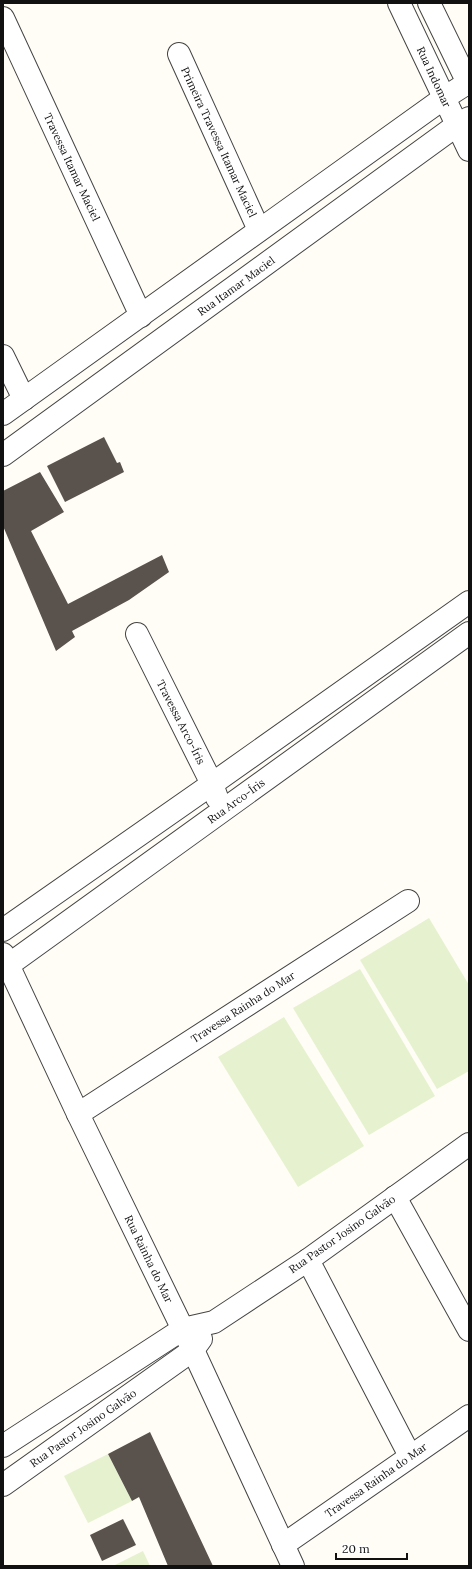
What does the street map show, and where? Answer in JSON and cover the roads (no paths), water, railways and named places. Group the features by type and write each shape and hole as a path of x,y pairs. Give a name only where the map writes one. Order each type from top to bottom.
{"street":[{"name":"Rua Indomar","path":"399,3 444,98 463,122 469,150"},
{"path":"3,414 444,98 469,84 429,3"},
{"name":"Travessa Itamar Maciel","path":"3,18 141,316"},
{"name":"Primeira Travessa Itamar Maciel","path":"179,54 259,230"},
{"name":"Rua Itamar Maciel","path":"3,455 463,122"},
{"path":"3,356 24,399"},
{"path":"3,930 406,648 469,602"},
{"name":"Rua Arco-Íris","path":"5,963 221,811 469,633"},
{"name":"Travessa Arco-Íris","path":"138,634 212,784 221,811"},
{"path":"406,648 419,670"},
{"name":"Travessa Rainha do Mar","path":"78,1114 408,901"},
{"name":"Rua Rainha do Mar","path":"5,963 183,1329 293,1566"},
{"name":"Rua Pastor Josino Galvão","path":"3,1484 193,1350 214,1322 308,1260 469,1144"},
{"path":"395,1197 469,1330"},
{"path":"308,1260 410,1456"},
{"name":"Rua Pastor Josino Galvão","path":"3,1446 183,1329 214,1322"},
{"name":"Travessa Rainha do Mar","path":"283,1545 469,1416"}]}
